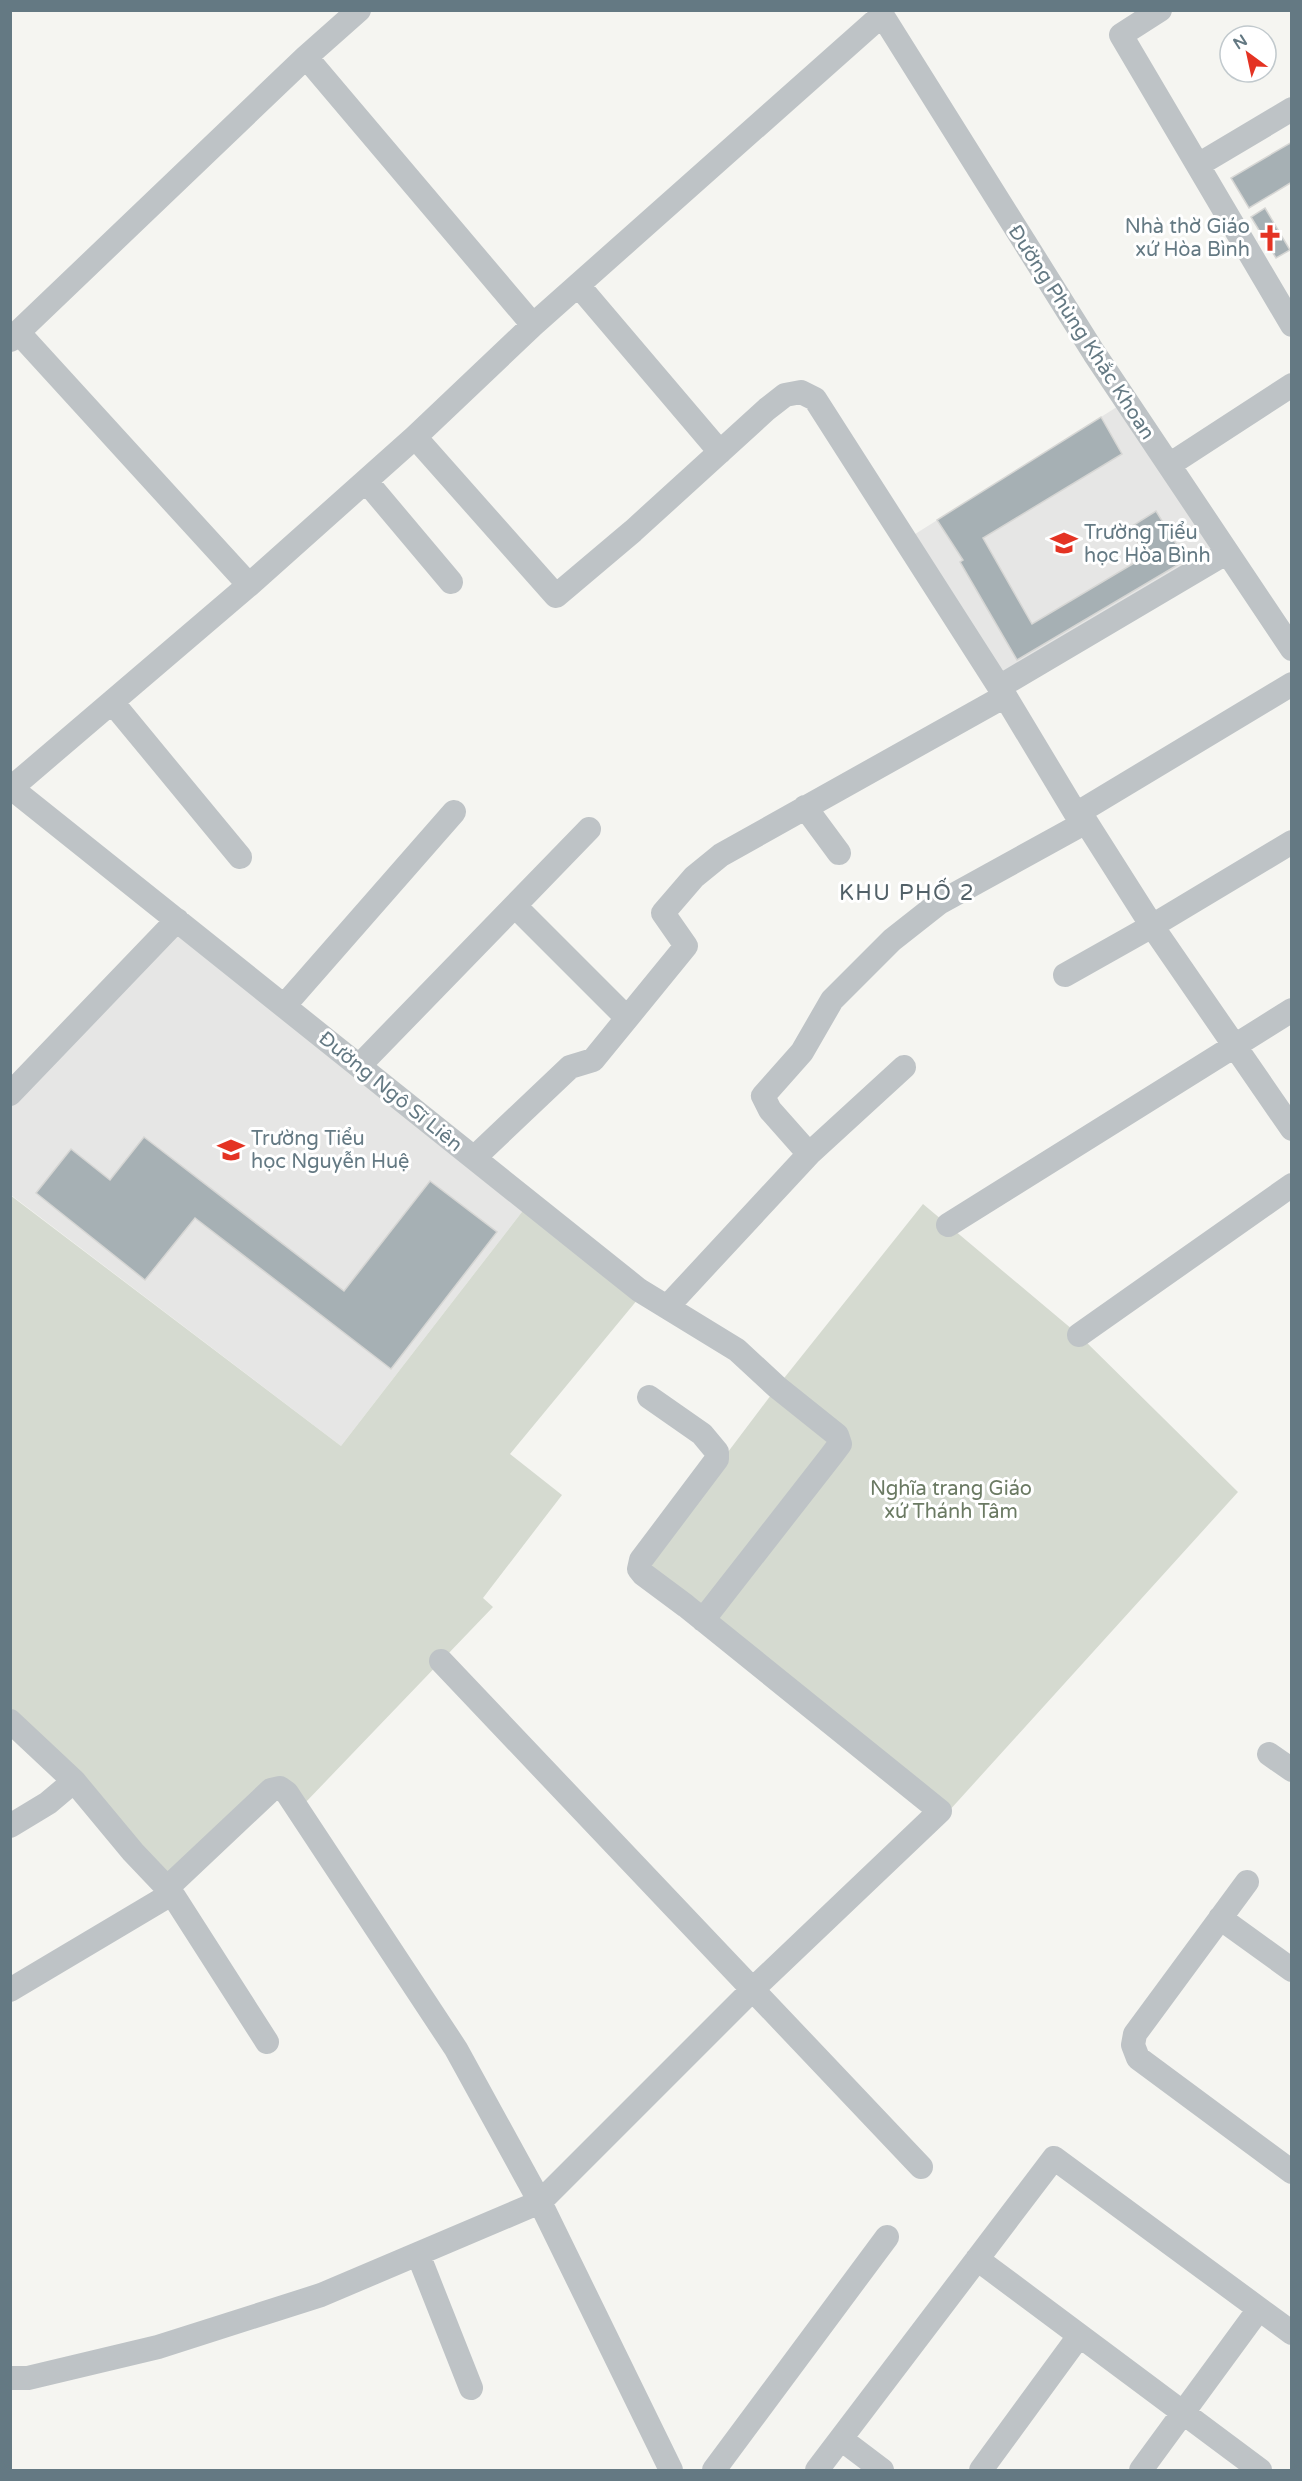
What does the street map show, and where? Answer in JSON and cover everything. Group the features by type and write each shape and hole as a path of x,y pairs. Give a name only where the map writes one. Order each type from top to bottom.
{"street":[{"path":"1160,10 1121,35 1288,312"},
{"path":"11,788 249,585 366,481 532,325 881,13"},
{"name":"Đường Phùng Khắc Khoan","path":"881,13 1094,352 1292,649"},
{"path":"249,585 14,336 306,57 348,14"},
{"path":"306,57 532,325"},
{"path":"1198,165 1292,109"},
{"path":"578,285 720,452"},
{"path":"1168,465 1292,385"},
{"path":"415,437 556,596 633,531 766,409 785,395 801,392 814,399 1152,927 1292,1129"},
{"path":"366,481 451,582"},
{"path":"474,1158 570,1067 593,1060 686,946 663,913 694,877 721,855 1002,692 1226,553"},
{"path":"809,1154 770,1110 763,1096 802,1052 832,1000 892,940 939,903 1081,818 1292,684"},
{"path":"112,702 240,857"},
{"name":"Đường Ngô Sĩ Liên","path":"11,788 639,1290 737,1350 777,1387 837,1435 840,1444 703,1620"},
{"path":"806,807 838,853"},
{"path":"284,1006 454,812"},
{"path":"359,1066 589,830"},
{"path":"1065,975 1152,927 1292,842"},
{"path":"516,907 626,1017"},
{"path":"10,1094 177,920"},
{"path":"948,1225 1292,1010"},
{"path":"667,1307 809,1154 904,1067"},
{"path":"1079,1335 1292,1185"},
{"path":"10,2378 28,2378 158,2347 321,2295 540,2202 752,1990 939,1811 639,1569 640,1560 717,1459 717,1452 702,1434 649,1397"},
{"path":"441,1661 921,2167"},
{"path":"10,1721 74,1781 133,1852 169,1890 267,2042"},
{"path":"1269,1754 1292,1770"},
{"path":"10,1826 48,1803 74,1781"},
{"path":"10,1990 168,1896 169,1890 271,1790 280,1788 287,1793 456,2049 540,2202 671,2470"},
{"path":"1247,1882 1134,2034 1132,2045 1138,2058 1292,2172"},
{"path":"1220,1918 1292,1970"},
{"path":"817,2470 1054,2158 1292,2333"},
{"path":"714,2470 886,2237"},
{"path":"418,2254 471,2388"},
{"path":"976,2259 1260,2470"},
{"path":"1141,2470 1259,2309"},
{"path":"981,2470 1079,2336"},
{"path":"841,2439 882,2470"}],"shaded area":[{"name":"Trường Tiểu học Hòa Bình","path":"1120,405 1216,550 1001,677 912,536"},
{"name":"Trường Tiểu học Nguyễn Huệ","path":"177,931 525,1208 341,1446 11,1195 10,1104"}],"green space":[{"path":"10,1195 341,1446 525,1208 638,1299 510,1454 562,1495 483,1598 493,1607 304,1804 293,1788 165,1879 11,1715"},
{"name":"Nghĩa trang Giáo xứ Thánh Tâm","path":"923,1204 1079,1335 1238,1492 948,1812 645,1562 777,1387"}],"building":[{"path":"1292,142 1292,182 1249,208 1231,178"},
{"path":"1265,208 1290,250 1276,258 1251,217"},
{"path":"1101,417 1122,454 983,538 1032,624 1146,556 1129,528 1156,511 1186,560 1017,660 960,562 963,560 937,520"},
{"path":"144,1137 344,1291 430,1181 497,1232 391,1369 195,1218 145,1280 36,1193 71,1149 110,1180"}],"place":[{"name":"Nhà thờ Giáo xứ Hòa Bình","path":"1270,238"},
{"name":"Trường Tiểu học Hòa Bình","path":"1064,543"},
{"name":"Trường Tiểu học Nguyễn Huệ","path":"231,1150"}],"district":[{"name":"KHU PHỐ 2","path":"907,892"}]}
